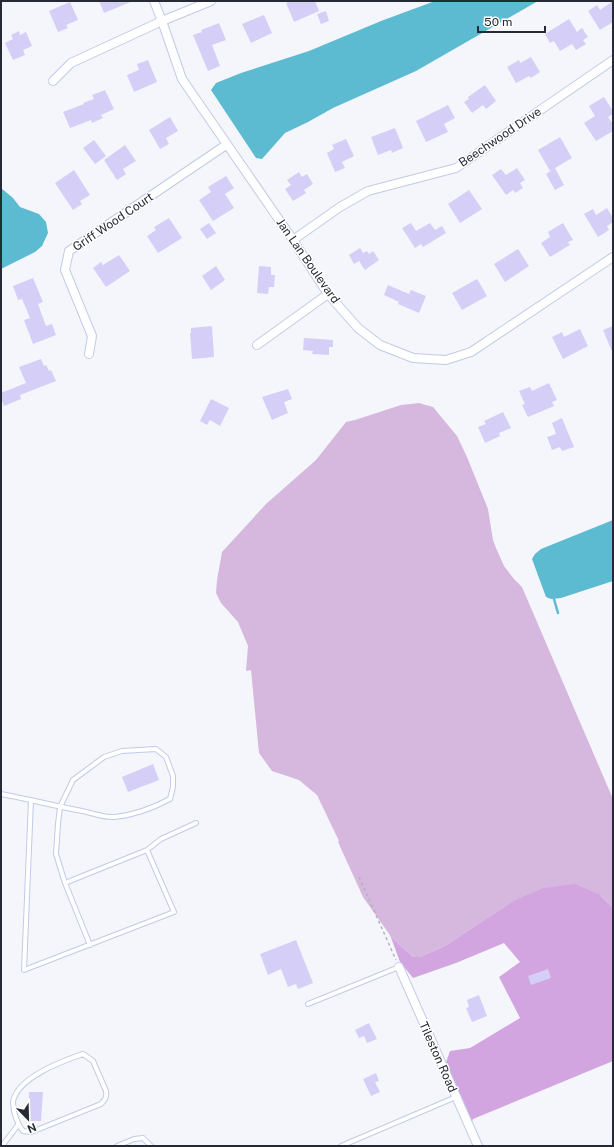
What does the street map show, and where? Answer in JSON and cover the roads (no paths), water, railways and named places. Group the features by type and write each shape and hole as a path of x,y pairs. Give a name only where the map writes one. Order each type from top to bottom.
{"street":[{"name":"Jan Lan Boulevard","path":"154,1 182,80 293,240 328,294 358,328 380,345 413,358 446,360 471,352 613,257"},
{"path":"53,81 71,63 162,21 211,1"},
{"name":"Beechwood Drive","path":"293,240 340,207 368,191 456,168 613,60"},
{"name":"Griff Wood Court","path":"89,354 92,336 65,270 69,251 226,144"},
{"path":"257,345 328,294"},
{"name":"Tileston Road","path":"399,967 478,1146"}],"lane":[{"path":"1,794 60,807 114,817 136,813 156,807 170,799 173,787 173,776 166,757 156,749 122,751 104,757 73,780 60,807 56,854 65,883 90,945"},
{"path":"31,800 24,970 174,912 147,850"},
{"path":"65,883 147,850 161,839 196,823"},
{"path":"308,1004 399,967"},
{"path":"2,1146 18,1125 13,1102 19,1088 30,1078 73,1057 83,1054 93,1061 107,1095 101,1104 31,1132 23,1131 18,1125"},
{"path":"342,1146 456,1097"},
{"path":"116,1146 134,1139 143,1138 151,1146"}],"water":[{"path":"435,1 538,1 416,71 333,108 285,133 262,159 256,158 211,90 216,83 241,73 309,51 381,21"},
{"path":"1,188 13,198 20,207 39,214 46,222 48,233 42,246 35,252 1,269"},
{"path":"613,520 613,581 561,598 551,599 546,597 532,559 535,554 541,549"}],"waterway":[{"path":"554,599 558,613"}]}
